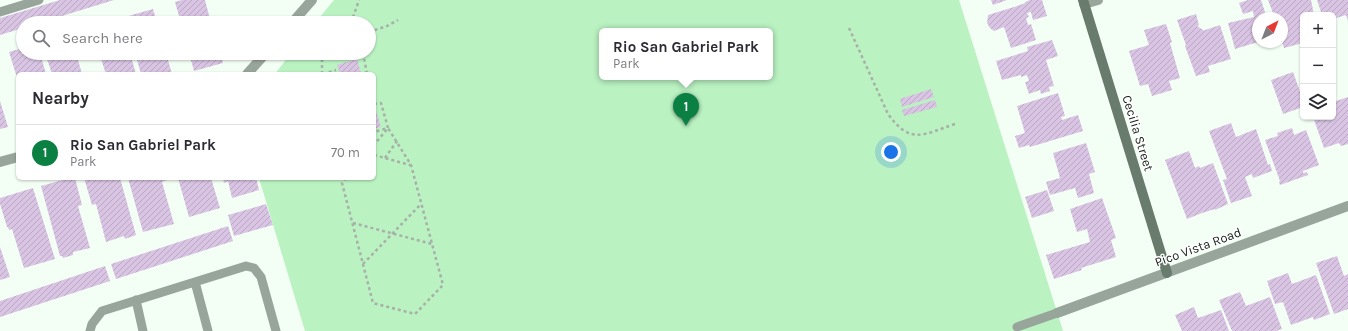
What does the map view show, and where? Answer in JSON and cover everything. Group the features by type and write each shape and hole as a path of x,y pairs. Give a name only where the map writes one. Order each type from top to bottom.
{"street":[{"path":"298,16 312,0"},
{"path":"1084,2 1098,0"},
{"name":"Cecilia Street","path":"1084,2 1167,273"},
{"path":"249,72 260,60"},
{"path":"0,162 16,158"},
{"name":"Pico Vista Road","path":"1057,313 1348,206"}],"lane":[{"path":"0,12 39,0"},
{"path":"90,331 92,324 102,311 246,266 254,268 261,277 276,331"},
{"path":"195,282 208,331"},
{"path":"136,300 143,331"},
{"path":"1017,327 1057,313"}],"path":[{"path":"353,16 359,0"},
{"path":"376,30 398,20"},
{"path":"849,28 888,114 896,125 909,134 916,136 956,124"},
{"path":"322,60 323,72"},
{"path":"364,60 367,72"},
{"path":"330,72 336,70"},
{"path":"344,180 342,183 373,304 415,314 443,285 411,165 388,128 381,103 376,104"},
{"path":"376,131 388,128"},
{"path":"376,143 388,128"},
{"path":"385,158 397,142"},
{"path":"376,156 411,165"},
{"path":"363,264 421,204"},
{"path":"352,223 432,244"}],"green space":[{"path":"334,0 959,0 1063,331 305,331 260,180 376,180 376,72 277,72 286,60 376,60 376,16 321,16"}],"building":[{"path":"60,0 114,0 62,16 16,16 16,30 0,35 0,18"},
{"path":"182,0 205,0 209,16 179,16 175,2"},
{"path":"991,0 1007,0 993,5"},
{"path":"1030,0 1042,0 1047,16 1033,20 1031,12 1027,13 1029,17 1026,18 1028,25 1031,24 1036,40 1011,48 1004,27 994,31 990,28 987,23 988,15 1020,5"},
{"path":"1248,0 1261,0 1265,12 1253,11 1243,14 1239,3"},
{"path":"1268,0 1311,0 1313,12 1300,12 1300,44 1288,47 1288,12 1273,12"},
{"path":"1317,0 1348,0 1348,21 1346,15 1336,18 1336,12 1321,12"},
{"path":"153,9 155,16 128,16"},
{"path":"1196,14 1199,25 1197,26 1205,31 1220,25 1231,59 1208,66 1210,72 1196,76 1177,20"},
{"path":"1252,17 1252,44 1235,49 1228,23"},
{"path":"1166,24 1172,42 1170,43 1180,78 1169,81 1172,90 1152,96 1148,84 1140,86 1129,51 1149,45 1144,30"},
{"path":"1052,40 1058,56 1046,60 1054,86 1049,87 1050,91 1041,94 1040,90 1029,94 1025,82 1029,81 1027,75 1002,80 996,61 1028,51 1027,47"},
{"path":"16,50 16,60 42,60 45,72 16,72 16,75 9,52"},
{"path":"47,60 78,60 81,72 51,72"},
{"path":"101,60 132,60 135,72 105,72"},
{"path":"137,60 168,60 171,72 140,72"},
{"path":"191,60 222,60 223,63 194,71"},
{"path":"357,60 360,72 339,72 337,65"},
{"path":"1293,72 1300,92 1300,108 1283,114 1271,80"},
{"path":"931,89 934,97 902,107 900,99"},
{"path":"1058,93 1065,116 1061,117 1062,120 1078,115 1083,131 1030,147 1029,145 1019,148 1015,136 1025,133 1017,106"},
{"path":"1348,97 1348,144 1341,146 1339,143 1324,148 1314,120 1336,120 1336,101"},
{"path":"935,100 937,107 904,116 902,110"},
{"path":"0,101 8,127 0,129"},
{"path":"376,111 381,127 376,128"},
{"path":"1231,123 1236,137 1256,129 1268,165 1270,164 1272,171 1253,178 1252,174 1245,177 1252,196 1231,203 1223,180 1227,179 1209,131"},
{"path":"1292,128 1294,135 1306,130 1319,165 1303,171 1303,173 1307,172 1308,175 1280,185 1280,181 1265,140 1278,136 1277,133"},
{"path":"1086,143 1095,172 1089,174 1094,193 1078,198 1075,188 1050,195 1046,182 1060,178 1053,153"},
{"path":"1189,151 1195,168 1199,166 1200,168 1213,163 1228,204 1187,219 1165,160"},
{"path":"63,180 76,180 82,205 78,206 90,248 73,252 73,255 63,258 60,256 41,186"},
{"path":"85,180 121,180 136,235 125,239 124,236 106,242 96,204 92,205"},
{"path":"129,180 167,180 162,182 174,224 143,232"},
{"path":"179,180 212,180 220,208 189,217"},
{"path":"223,180 256,180 259,190 232,198 228,181 224,183"},
{"path":"33,188 55,259 24,268 12,229 9,230 7,227 0,204 0,198"},
{"path":"1047,190 1054,211 1032,218 1025,197"},
{"path":"1102,198 1116,238 1111,240 1116,257 1081,268 1082,270 1054,279 1046,255 1090,242 1087,229 1077,232 1070,209"},
{"path":"266,204 273,225 234,236 228,215"},
{"path":"228,226 233,241 116,279 111,264"},
{"path":"0,247 10,277 0,280"},
{"path":"1337,256 1344,276 1348,274 1348,309 1334,314 1316,263"},
{"path":"105,266 110,281 0,317 0,301"},
{"path":"1288,273 1292,284 1316,275 1330,314 1314,320 1313,317 1291,325 1283,302 1275,304 1267,281"},
{"path":"1240,292 1246,306 1270,297 1282,329 1276,331 1232,331 1219,300"},
{"path":"1194,307 1198,318 1221,310 1229,331 1182,331 1175,315"}],"place":[{"name":"Rio San Gabriel Park","path":"686,126"}]}
